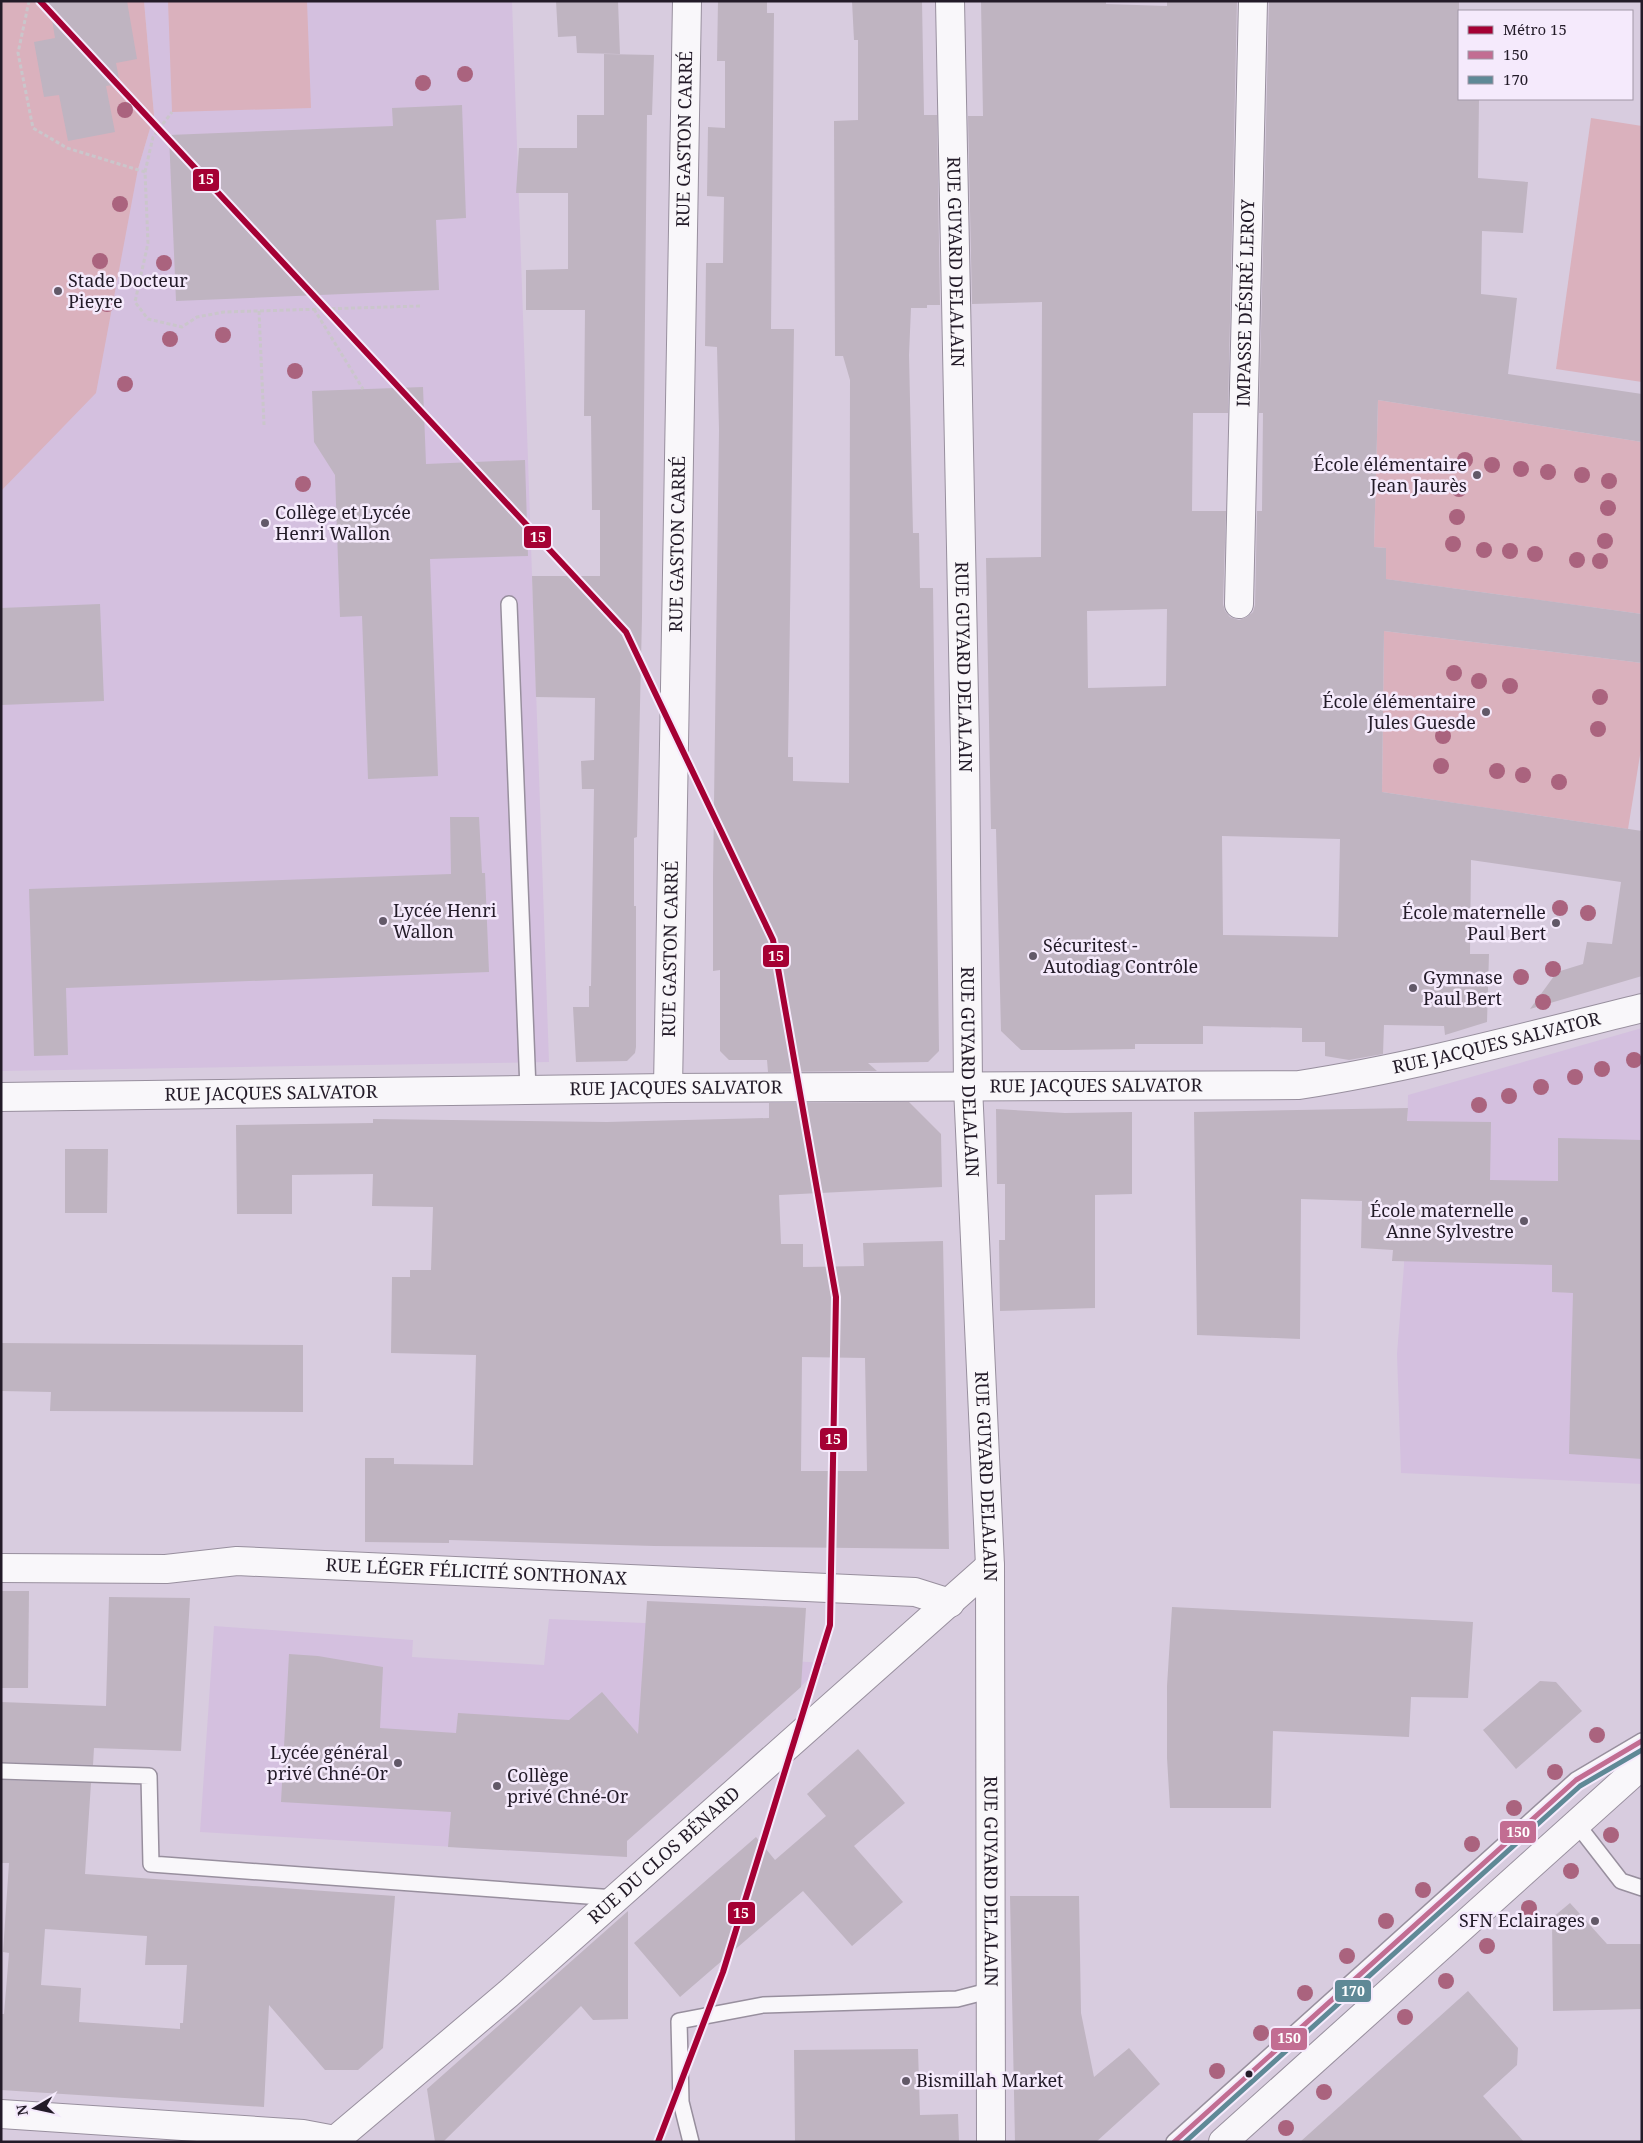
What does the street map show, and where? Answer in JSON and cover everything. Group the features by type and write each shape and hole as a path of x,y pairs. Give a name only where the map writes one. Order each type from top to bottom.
{"street":[{"name":"RUE GASTON CARRÉ","path":"668,1088 687,1"},
{"name":"RUE GUYARD DELALAIN","path":"950,1 965,747 968,1087 990,1566 992,1990 990,2142"},
{"name":"IMPASSE DÉSIRÉ LEROY","path":"1239,604 1253,1"},
{"name":"RUE JACQUES SALVATOR","path":"1,1098 668,1088 1299,1085 1366,1074 1462,1053 1642,1008"},
{"name":"RUE LÉGER FÉLICITÉ SONTHONAX","path":"1,1568 166,1569 237,1561 915,1592 950,1603"},
{"name":"RUE DU CLOS BÉNARD","path":"334,2141 508,1994 990,1566"},
{"path":"1223,2142 1576,1823 1641,1760"},
{"path":"1,2114 303,2134 334,2141"}],"lane":[{"path":"509,604 528,1090"},
{"path":"1174,2142 1576,1780 1641,1760"},
{"path":"1,1771 149,1776 151,1864 615,1898"},
{"path":"1576,1823 1621,1881 1642,1888"},
{"path":"691,2142 681,2102 680,2021 762,2005 957,1999 992,1990"}],"path":[{"path":"29,1 18,53 33,128 67,148 144,172"},
{"path":"172,112 153,137 144,172 148,243 135,302 148,319 182,327 197,317 224,312 420,306"},
{"path":"314,309 363,389"},
{"path":"259,311 264,425"}],"shaded area":[{"name":"Stade Docteur Pieyre","path":"1,1 144,1 154,115 138,169 96,393 1,491"},
{"name":"Collège et Lycée Henri Wallon","path":"144,1 512,1 549,1062 1,1071 1,491 33,457 138,169 154,115"},
{"path":"168,1 307,1 311,108 172,112"},
{"path":"1591,118 1642,126 1642,382 1556,369"},
{"path":"1378,400 1642,442 1642,614 1385,579 1386,548 1374,547"},
{"name":"École élémentaire Jules Guesde","path":"1384,631 1642,663 1642,743 1628,829 1382,792"},
{"name":"École maternelle Anne Sylvestre","path":"1642,1028 1642,1484 1401,1473 1397,1354 1404,1265 1408,1095"},
{"path":"549,1619 716,1626 716,1657 827,1663 609,1856 200,1832 214,1626 413,1640 412,1657 544,1665"}],"building":[{"path":"49,1 127,1 137,59 116,63 120,84 106,86 115,132 68,141 59,95 44,97 34,42 55,38"},
{"path":"556,1 618,1 620,54 577,53 576,36 558,37"},
{"path":"718,1 767,1 767,13 774,13 771,329 794,329 788,757 793,757 793,781 849,783 850,380 843,356 835,356 834,121 858,120 858,40 854,40 852,1 922,1 924,115 937,115 940,305 927,305 927,308 911,308 909,355 913,533 919,533 920,588 933,588 939,1051 928,1062 868,1063 877,1071 768,1072 767,1060 729,1060 720,1051 720,970 713,971 719,430 717,347 705,346 706,263 723,263 724,197 707,196 708,127 725,128 725,61 717,61"},
{"path":"981,1 1106,1 1106,4 1167,6 1167,1 1237,1 1228,413 1193,413 1192,511 1226,511 1223,604 1225,611 1230,617 1239,620 1253,612 1255,605 1257,511 1262,511 1263,413 1259,413 1269,1 1459,1 1458,100 1479,100 1478,178 1528,182 1523,233 1482,231 1481,294 1517,298 1508,374 1642,394 1642,442 1378,400 1374,547 1386,548 1386,579 1642,614 1642,663 1384,631 1382,792 1642,831 1642,976 1530,1009 1557,972 1583,964 1587,942 1612,944 1621,882 1471,860 1470,954 1489,954 1487,1022 1445,1035 1444,1026 1384,1025 1383,1054 1349,1060 1325,1056 1325,1042 1302,1042 1302,1028 1203,1026 1203,1044 1135,1044 1135,1049 1066,1050 1021,1050 1001,1031 996,829 991,829 986,558 1041,557 1042,302 972,304 968,116 983,116","holes":["1167,609 1166,686 1088,688 1087,611","1222,836 1340,839 1338,937 1223,935"]},
{"path":"604,54 654,55 652,115 647,115 642,617 637,837 634,838 636,1047 635,1053 627,1061 576,1062 573,1007 589,1007 589,986 591,986 594,789 582,789 581,761 594,760 595,698 536,697 532,576 600,576 600,510 592,510 591,416 584,416 585,310 526,310 526,270 568,269 568,193 516,193 519,148 577,148 577,115 604,115"},
{"path":"462,105 466,218 436,220 439,290 176,301 169,135 393,126 392,108"},
{"path":"423,387 426,464 525,460 528,556 430,559 438,776 368,779 362,616 340,617 335,475 314,442 312,391"},
{"path":"100,604 104,701 1,705 1,608"},
{"path":"450,817 479,817 482,873 485,873 489,972 66,988 68,1055 34,1056 29,889 451,874"},
{"path":"909,1102 941,1134 942,1187 779,1195 781,1244 803,1244 803,1267 864,1266 863,1243 943,1241 949,1549 654,1546 449,1540 449,1543 365,1542 365,1458 394,1458 394,1464 473,1465 476,1355 391,1353 392,1277 410,1277 410,1270 431,1270 433,1207 372,1206 373,1174 292,1175 292,1214 237,1214 236,1125 373,1123 373,1119 607,1122 769,1118 769,1103","holes":["802,1357 865,1358 867,1471 801,1471"]},
{"path":"1408,1108 1407,1121 1491,1122 1490,1180 1558,1181 1558,1138 1642,1140 1642,1459 1569,1454 1573,1293 1552,1292 1552,1265 1392,1261 1393,1250 1361,1248 1362,1201 1301,1199 1300,1339 1197,1335 1194,1112"},
{"path":"996,1109 1065,1113 1132,1112 1132,1194 1095,1195 1095,1308 1000,1311 999,1240 1005,1240 1005,1184 997,1184"},
{"path":"65,1149 108,1149 107,1213 65,1213"},
{"path":"1,1343 303,1345 303,1412 50,1411 51,1392 1,1391"},
{"path":"1,1591 29,1591 28,1688 1,1688"},
{"path":"109,1597 190,1598 181,1751 94,1748 93,1765 1,1762 1,1702 106,1706"},
{"path":"647,1601 806,1608 801,1687 627,1841 627,1857 448,1847 451,1812 281,1802 289,1654 318,1656 383,1667 380,1728 456,1733 458,1713 569,1720 602,1692 638,1734"},
{"path":"1172,1607 1473,1622 1468,1698 1411,1697 1409,1737 1273,1731 1271,1808 1170,1808 1167,1758 1167,1686"},
{"path":"1540,1681 1556,1682 1582,1711 1516,1769 1483,1730"},
{"path":"858,1749 905,1803 854,1846 903,1902 852,1946 803,1891 680,1997 634,1943 756,1837 775,1860 826,1816 807,1794"},
{"path":"1,1780 91,1783 85,1874 395,1896 383,2048 358,2070 325,2070 269,2005 264,2107 1,2090 1,2014 4,2014 9,1953 3,1952 9,1863 1,1863","holes":["45,1929 147,1936 145,1965 187,1965 183,2023 180,2023 180,2029 79,2022 81,1988 41,1985"]},
{"path":"1010,1896 1079,1896 1081,2013 1094,2077 1129,2048 1160,2084 1096,2142 1015,2142"},
{"path":"1570,1903 1607,1944 1642,1944 1642,2009 1553,2011 1552,1918"},
{"path":"628,1911 628,2019 593,2020 581,2006 443,2142 435,2142 427,2089"},
{"path":"1468,1991 1518,2048 1517,2065 1483,2096 1524,2142 1300,2142"},
{"path":"918,2049 920,2115 958,2114 959,2142 795,2142 794,2050"}],"metro line":[{"name":"15","path":"40,1 626,632 773,940 836,1297 830,1625 723,1972 658,2142"}],"transit line":[{"name":"150","path":"1174,2142 1576,1780 1642,1741"},
{"name":"170","path":"1185,2142 1580,1786 1642,1750"}],"place":[{"name":"Stade Docteur Pieyre","path":"58,291"},
{"name":"École élémentaire Jean Jaurès","path":"1477,475"},
{"name":"Collège et Lycée Henri Wallon","path":"265,523"},
{"name":"École élémentaire Jules Guesde","path":"1486,712"},
{"name":"Lycée Henri Wallon","path":"383,921"},
{"name":"École maternelle Paul Bert","path":"1556,923"},
{"name":"Sécuritest - Autodiag Contrôle","path":"1033,956"},
{"name":"Gymnase Paul Bert","path":"1413,988"},
{"name":"École maternelle Anne Sylvestre","path":"1524,1221"},
{"name":"Lycée général privé Chné-Or","path":"398,1763"},
{"name":"Collège privé Chné-Or","path":"497,1786"},
{"name":"SFN Eclairages","path":"1595,1921"},
{"name":"Bismillah Market","path":"906,2081"}]}
